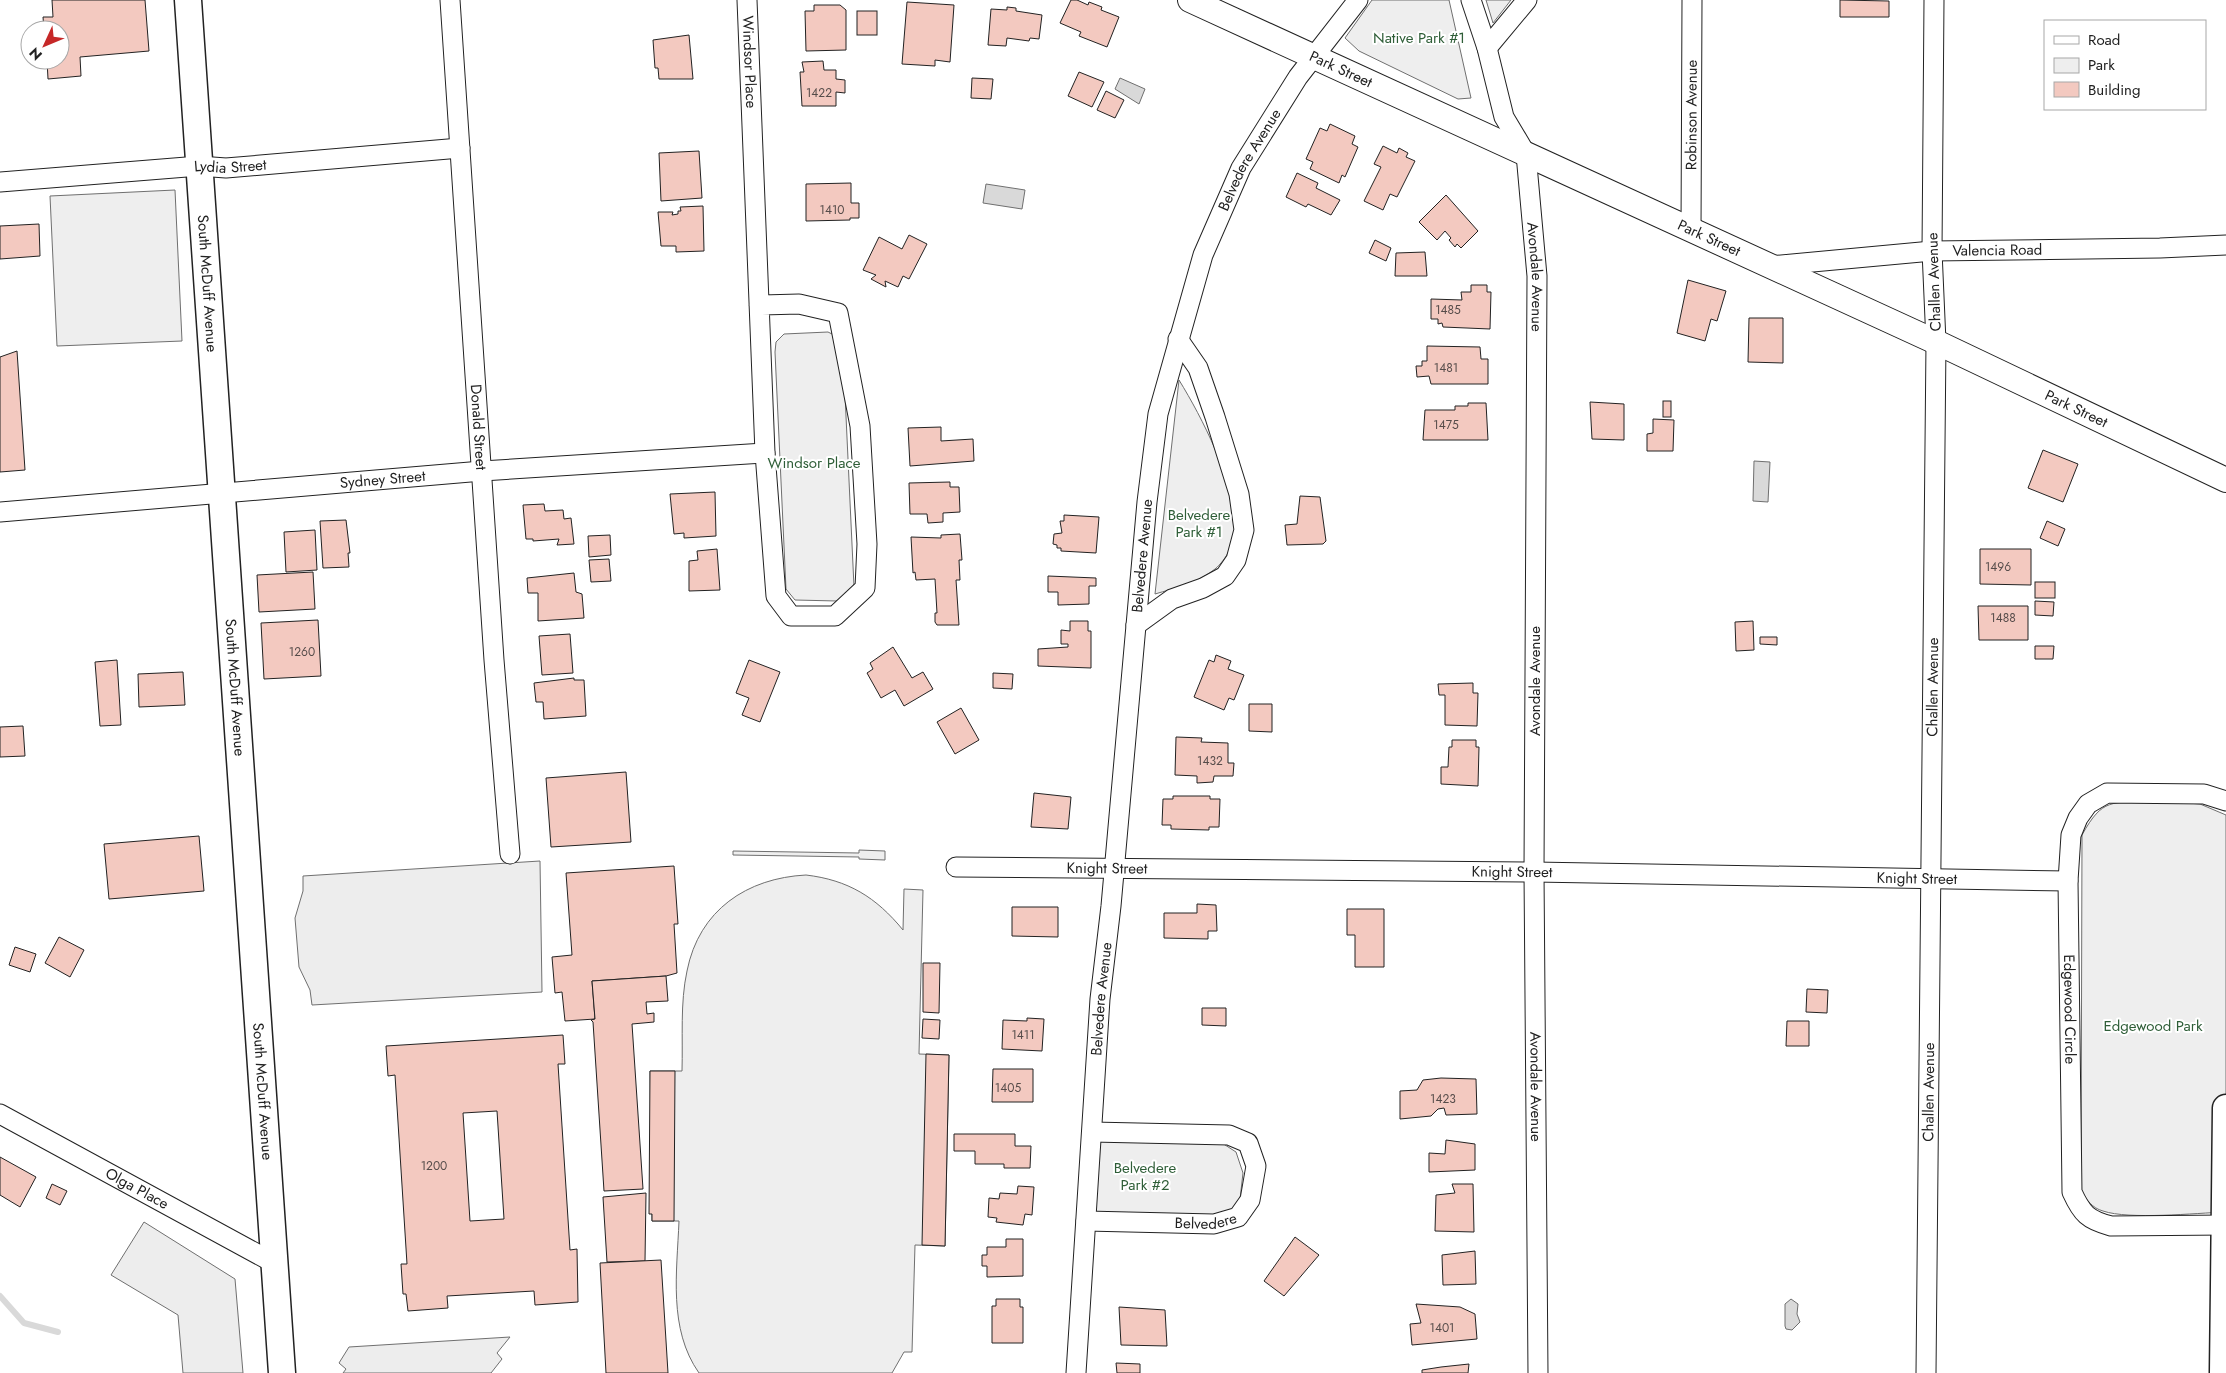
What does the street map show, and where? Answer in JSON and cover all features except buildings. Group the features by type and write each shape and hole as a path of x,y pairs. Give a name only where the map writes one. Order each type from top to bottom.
{"main road":[{"name":"South McDuff Avenue","path":"188,0 282,1373"},
{"path":"2223,1373 2226,1108"}],"street":[{"name":"Donald Street","path":"450,0 494,660 510,854"},
{"name":"Windsor Place","path":"747,0 759,305 765,453 776,596 791,616 835,616 865,588 867,544 860,426 838,313 799,304 759,305"},
{"name":"Park Street","path":"1190,0 1936,342 2226,480"},
{"name":"Belvedere Avenue","path":"1076,1373 1100,999 1114,869 1147,502 1158,414 1203,255 1241,168 1298,77 1316,57 1358,0"},
{"name":"Avondale Avenue","path":"1471,0 1487,48 1504,117 1526,154 1537,276 1534,872 1538,1373"},
{"path":"1487,48 1527,0"},
{"name":"Robinson Avenue","path":"1691,231 1692,0"},
{"name":"Challen Avenue","path":"1926,1373 1929,877 1936,342 1932,251 1934,0"},
{"name":"Lydia Street","path":"0,182 198,166 226,168 460,148"},
{"name":"Valencia Road","path":"1768,266 1932,251 2160,248 2226,245"},
{"name":"Belvedere Avenue","path":"1136,625 1172,599 1203,588 1225,576 1236,560 1244,530 1239,494 1198,368 1178,339"},
{"name":"Sydney Street","path":"0,512 482,471 765,453"},
{"name":"Edgewood Circle","path":"2226,801 2204,794 2107,793 2088,804 2078,818 2071,835 2068,881 2072,1192 2079,1209 2093,1221 2111,1226 2226,1226"},
{"name":"Knight Street","path":"956,867 1534,872 1929,877 2068,881"},
{"name":"Olga Place","path":"0,1114 274,1263"},
{"name":"Belvedere","path":"1086,1221 1214,1224 1238,1217 1250,1200 1256,1166 1248,1143 1229,1135 1092,1132"}],"green space":[{"name":"Native Park #1","path":"1372,0 1449,0 1471,98 1458,99 1359,51 1345,38"},
{"path":"1486,0 1511,0 1493,23"},
{"path":"175,190 182,341 57,346 50,196"},
{"name":"Windsor Place","path":"828,332 836,336 843,352 854,587 837,601 795,600 786,589 776,342 784,334"},
{"name":"Belvedere Park #1","path":"1179,380 1207,431 1223,469 1234,507 1236,531 1230,549 1215,569 1194,581 1155,594"},
{"name":"Edgewood Park","path":"2151,800 2200,804 2226,815 2226,1212 2145,1216 2115,1214 2093,1206 2081,1191 2082,835 2096,814 2103,808 2117,803"},
{"path":"859,850 885,851 885,860 859,859 859,857 733,855 733,851 859,853"},
{"path":"806,875 835,881 860,892 872,899 903,930 904,889 923,890 919,1054 949,1055 945,1246 915,1245 912,1352 904,1352 892,1373 699,1373 689,1356 679,1319 676,1280 679,1221 652,1221 650,1071 682,1071 683,1008 687,971 693,949 702,931 714,915 729,901 764,883 784,877"},
{"name":"Belvedere Park #2","path":"1100,1133 1222,1143 1236,1152 1243,1173 1240,1199 1230,1213 1200,1218 1095,1214"}],"shaded area":[{"path":"1120,78 1145,89 1139,104 1115,89"},
{"path":"986,184 1025,190 1022,209 983,203"},
{"path":"1754,461 1770,462 1768,502 1753,501"},
{"path":"540,861 542,992 312,1005 310,990 299,967 295,918 303,891 303,876"},
{"path":"144,1222 235,1279 243,1373 183,1373 178,1315 111,1275"},
{"path":"1791,1299 1798,1304 1797,1314 1800,1322 1792,1330 1786,1329 1785,1326 1785,1304"},
{"path":"510,1337 497,1353 502,1359 491,1373 343,1373 346,1369 339,1363 349,1347"}],"waterway":[{"path":"0,1296 24,1323 58,1332"}]}
